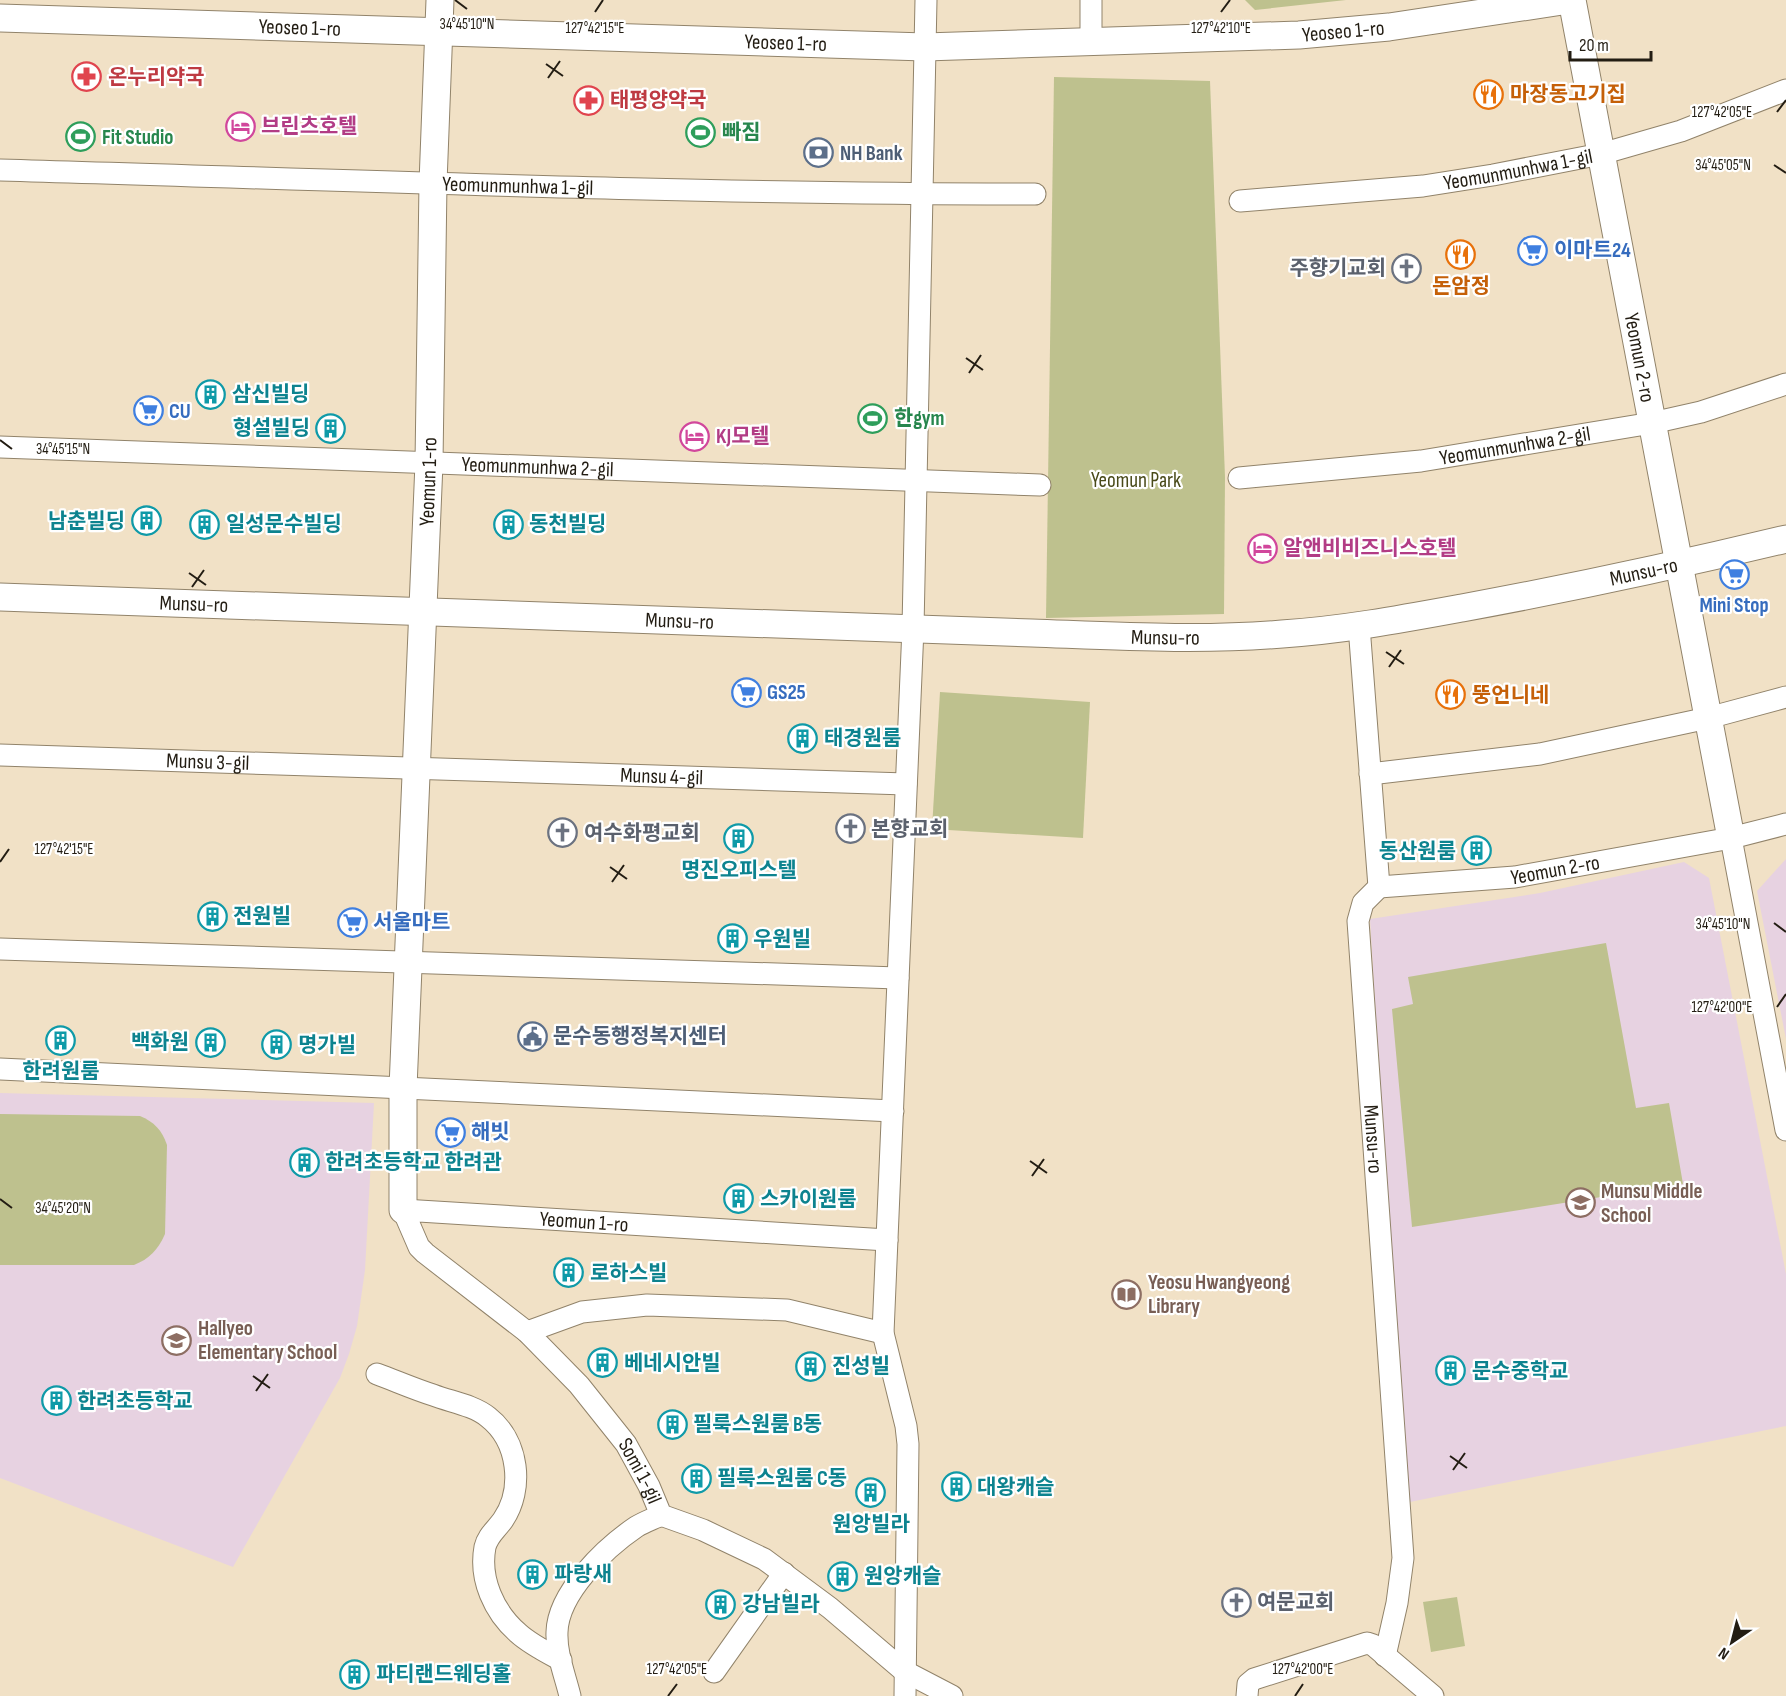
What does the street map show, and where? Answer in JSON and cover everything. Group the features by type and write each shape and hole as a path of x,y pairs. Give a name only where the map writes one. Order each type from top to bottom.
{"street":[{"name":"Yeomun 1-ro","path":"440,0 433,183 429,463 403,1088 403,1210 887,1240"},
{"path":"905,1696 908,1444 906,1426 883,1333 913,628 926,0"},
{"path":"1091,0 1091,41"},
{"name":"Yeoseo 1-ro","path":"0,18 925,47 1299,35 1389,27 1570,0"},
{"name":"Yeomun 2-ro","path":"1570,0 1786,1130"},
{"name":"Yeomunmunhwa 1-gil","path":"1240,201 1424,186 1493,176 1601,154 1681,131 1786,90"},
{"name":"Yeomunmunhwa 1-gil","path":"0,170 433,183 922,194 1035,194"},
{"name":"Yeomunmunhwa 2-gil","path":"1239,478 1421,461 1652,423 1701,412 1786,384"},
{"name":"Yeomunmunhwa 2-gil","path":"0,447 1040,485"},
{"name":"Munsu-ro","path":"0,597 1032,633 1189,637 1281,635 1359,626 1510,599 1679,565 1786,539"},
{"path":"1359,626 1379,887"},
{"path":"1370,774 1540,754 1708,718 1786,698"},
{"name":"Munsu 3-gil","path":"0,755 417,768"},
{"name":"Munsu 4-gil","path":"417,768 906,784"},
{"path":"1731,838 1786,824"},
{"name":"Yeomun 2-ro","path":"1379,887 1515,877 1731,838"},
{"name":"Munsu-ro","path":"1379,887 1363,903 1358,921 1403,1558 1397,1603 1385,1656"},
{"path":"0,949 898,978"},
{"path":"0,1069 893,1111"},
{"name":"Somi 1-gil","path":"403,1210 419,1247 425,1253 527,1332 579,1384 618,1432 649,1486 661,1515 725,1539 764,1559 830,1608 904,1671 952,1696"},
{"path":"527,1332 582,1312 647,1305 787,1310 883,1333"},
{"path":"377,1374 481,1411 503,1431 514,1460 515,1493 502,1521 489,1536 486,1545 483,1565 485,1584 493,1600 518,1634 561,1660"},
{"path":"570,1696 557,1647 557,1627 563,1608 575,1587 606,1551 635,1527 661,1515"},
{"path":"714,1672 784,1573"},
{"path":"1247,1696 1248,1684 1252,1680 1363,1643 1372,1645 1432,1696"}],"shaded area":[{"path":"1786,859 1786,1039 1757,891"},
{"name":"Munsu Middle School","path":"1684,862 1709,878 1786,1274 1786,1426 1405,1503 1370,919 1540,893"},
{"name":"Hallyeo Elementary School","path":"0,1093 374,1103 365,1270 357,1326 349,1354 340,1378 233,1567 0,1478"}],"green space":[{"path":"1245,0 1346,0 1255,10"},
{"name":"Yeomun Park","path":"1054,77 1210,81 1225,477 1224,614 1046,618"},
{"path":"940,692 1090,702 1083,838 932,829"},
{"path":"1606,943 1636,1108 1669,1103 1683,1184 1412,1227 1392,1009 1413,1004 1408,977"},
{"path":"0,1114 140,1116 153,1124 163,1135 167,1145 165,1234 149,1257 134,1265 0,1265"},
{"path":"1457,1597 1465,1646 1431,1652 1423,1602"}],"place":[{"name":"온누리약국","path":"87,77"},
{"name":"마장동고기집","path":"1489,94"},
{"name":"태평양약국","path":"589,100"},
{"name":"브린츠호텔","path":"240,126"},
{"name":"빠짐","path":"701,132"},
{"name":"Fit Studio","path":"81,137"},
{"name":"NH Bank","path":"819,153"},
{"name":"이마트24","path":"1533,250"},
{"name":"돈암정","path":"1461,255"},
{"name":"주향기교회","path":"1407,268"},
{"name":"삼신빌딩","path":"211,394"},
{"name":"CU","path":"148,411"},
{"name":"한gym","path":"873,418"},
{"name":"형설빌딩","path":"331,428"},
{"name":"KJ모텔","path":"695,436"},
{"name":"남춘빌딩","path":"146,521"},
{"name":"일성문수빌딩","path":"205,524"},
{"name":"동천빌딩","path":"508,524"},
{"name":"알앤비비즈니스호텔","path":"1262,548"},
{"name":"Mini Stop","path":"1734,574"},
{"name":"GS25","path":"746,692"},
{"name":"뚱언니네","path":"1451,695"},
{"name":"태경원룸","path":"803,738"},
{"name":"본향교회","path":"850,829"},
{"name":"여수화평교회","path":"563,833"},
{"name":"명진오피스텔","path":"739,839"},
{"name":"동산원룸","path":"1477,851"},
{"name":"전원빌","path":"212,916"},
{"name":"서울마트","path":"352,922"},
{"name":"우원빌","path":"732,939"},
{"name":"문수동행정복지센터","path":"532,1036"},
{"name":"한려원룸","path":"61,1040"},
{"name":"백화원","path":"210,1042"},
{"name":"명가빌","path":"277,1045"},
{"name":"해빗","path":"450,1132"},
{"name":"한려초등학교 한려관","path":"304,1162"},
{"name":"스카이원룸","path":"739,1199"},
{"name":"Munsu Middle School","path":"1580,1203"},
{"name":"로하스빌","path":"569,1273"},
{"name":"Yeosu Hwangyeong Library","path":"1127,1294"},
{"name":"Hallyeo Elementary School","path":"177,1340"},
{"name":"베네시안빌","path":"603,1363"},
{"name":"진성빌","path":"811,1366"},
{"name":"문수중학교","path":"1451,1371"},
{"name":"한려초등학교","path":"56,1401"},
{"name":"필룩스원룸 B동","path":"672,1424"},
{"name":"필룩스원룸 C동","path":"696,1478"},
{"name":"대왕캐슬","path":"956,1487"},
{"name":"원앙빌라","path":"871,1493"},
{"name":"파랑새","path":"533,1574"},
{"name":"원앙캐슬","path":"843,1576"},
{"name":"여문교회","path":"1236,1602"},
{"name":"강남빌라","path":"721,1604"},
{"name":"파티랜드웨딩홀","path":"355,1674"}]}
